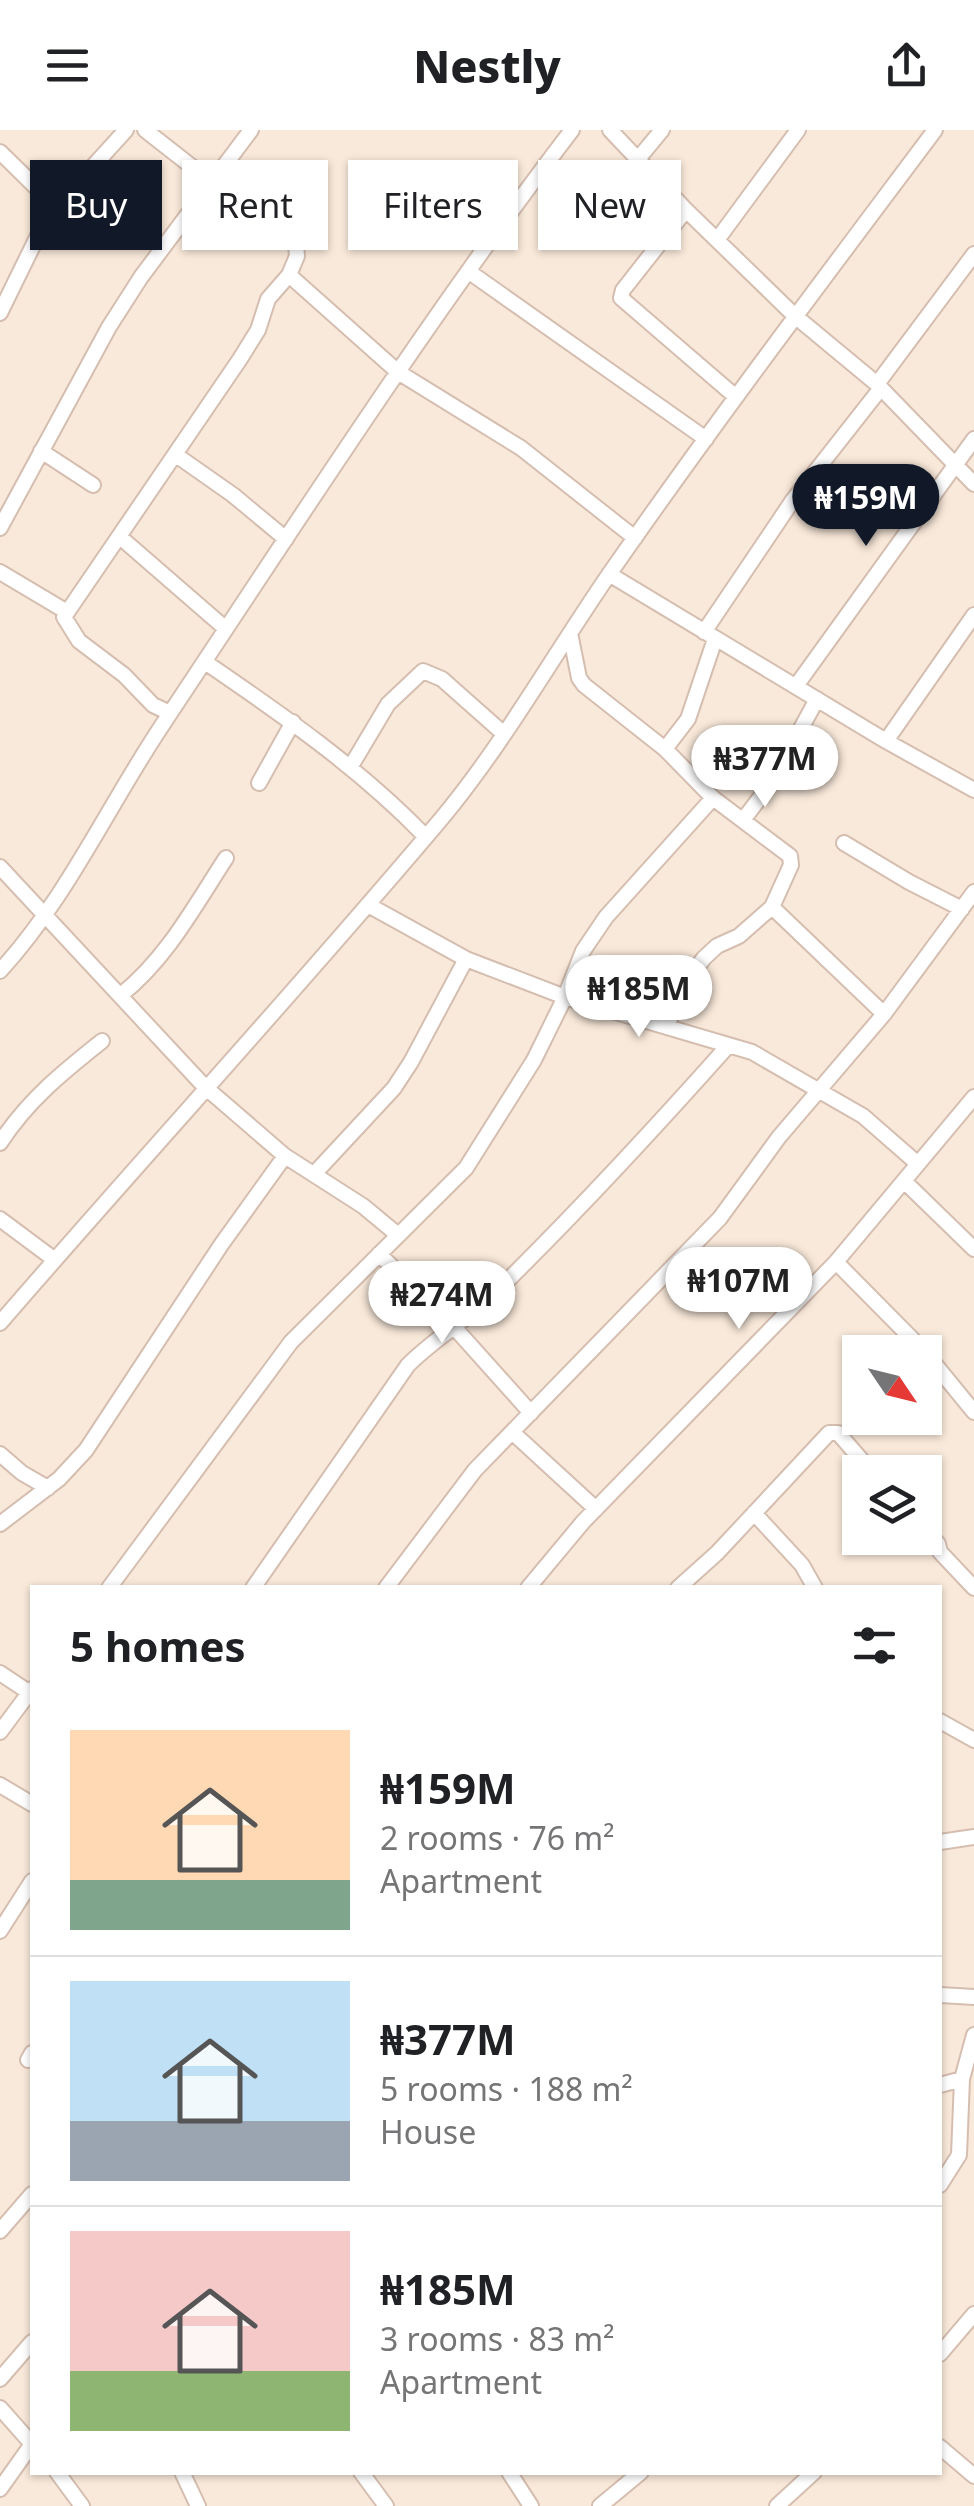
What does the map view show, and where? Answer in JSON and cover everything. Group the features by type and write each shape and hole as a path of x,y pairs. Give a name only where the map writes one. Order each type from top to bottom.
{"street":[{"path":"102,160 126,130"},
{"path":"145,130 189,160"},
{"path":"230,160 251,130"},
{"path":"0,971 26,943 170,713 398,372 572,130"},
{"path":"610,130 638,160 662,130"},
{"path":"717,240 798,130"},
{"path":"0,1323 205,1087 370,906 425,836 504,734 609,574 794,316 935,130"},
{"path":"0,152 30,181"},
{"path":"681,205 794,316 879,386 974,484"},
{"path":"686,210 623,290 621,298 736,397"},
{"path":"0,528 109,327 140,278 182,224"},
{"path":"0,313 30,246"},
{"path":"170,713 153,706 124,675 78,641 64,617 240,360 258,330 268,300 290,274 296,250"},
{"path":"665,750 688,719 709,636 793,500 974,254"},
{"path":"468,271 706,439"},
{"path":"290,274 398,372 522,448 635,538"},
{"path":"796,686 974,439"},
{"path":"41,450 93,485"},
{"path":"176,455 286,539"},
{"path":"120,537 226,629"},
{"path":"0,572 67,612"},
{"path":"609,574 974,790"},
{"path":"886,741 974,616"},
{"path":"570,633 579,678 584,685 665,750 713,798 792,860 772,907 704,958 667,1025"},
{"path":"205,662 351,766 425,836"},
{"path":"351,766 388,704 424,671 442,679 504,734"},
{"path":"743,820 772,782 818,699"},
{"path":"259,782 292,722"},
{"path":"110,1585 291,1342 466,1168 485,1142 565,997 583,951 606,917 713,798"},
{"path":"844,843 962,909"},
{"path":"121,994 157,961 226,858"},
{"path":"0,867 205,1087 286,1156 364,1206 398,1235"},
{"path":"388,1585 475,1470 720,1218 818,1089 884,1014 974,892"},
{"path":"370,906 466,958 565,997 752,1052 863,1116 918,1164"},
{"path":"772,907 884,1014"},
{"path":"315,1173 394,1088 466,958"},
{"path":"0,1142 56,1076 102,1042"},
{"path":"255,1585 408,1365 432,1341 454,1328 500,1289 669,1112 726,1046"},
{"path":"531,1585 596,1509 836,1262 974,1097"},
{"path":"0,1524 48,1488 86,1450 211,1260 286,1156"},
{"path":"904,1180 974,1248"},
{"path":"0,1219 55,1260"},
{"path":"379,1254 454,1328 531,1413"},
{"path":"836,1262 924,1351 974,1412"},
{"path":"512,1432 596,1509"},
{"path":"681,1585 717,1553 831,1432 838,1433 857,1455"},
{"path":"0,1454 22,1474 48,1488"},
{"path":"754,1513 802,1565 813,1585"},
{"path":"942,1554 974,1588"},
{"path":"0,1672 30,1690"},
{"path":"0,1732 30,1692"},
{"path":"942,1722 974,1740"},
{"path":"0,1785 30,1803"},
{"path":"942,1842 974,1838"},
{"path":"0,1931 30,1884"},
{"path":"942,1995 974,1998"},
{"path":"942,2182 959,2155 962,2079 974,2035"},
{"path":"942,2084 962,2079"},
{"path":"0,2231 30,2196"},
{"path":"942,2349 974,2314"},
{"path":"0,2379 30,2344"},
{"path":"0,2408 30,2442"},
{"path":"0,2489 30,2446"},
{"path":"942,2448 974,2476"},
{"path":"58,2475 82,2506"},
{"path":"183,2475 198,2506"},
{"path":"366,2475 386,2506"},
{"path":"510,2475 531,2506"},
{"path":"600,2506 637,2475"},
{"path":"777,2506 811,2475"}],"shaded area":[{"path":"0,130 974,130 974,2506 0,2506"}]}
